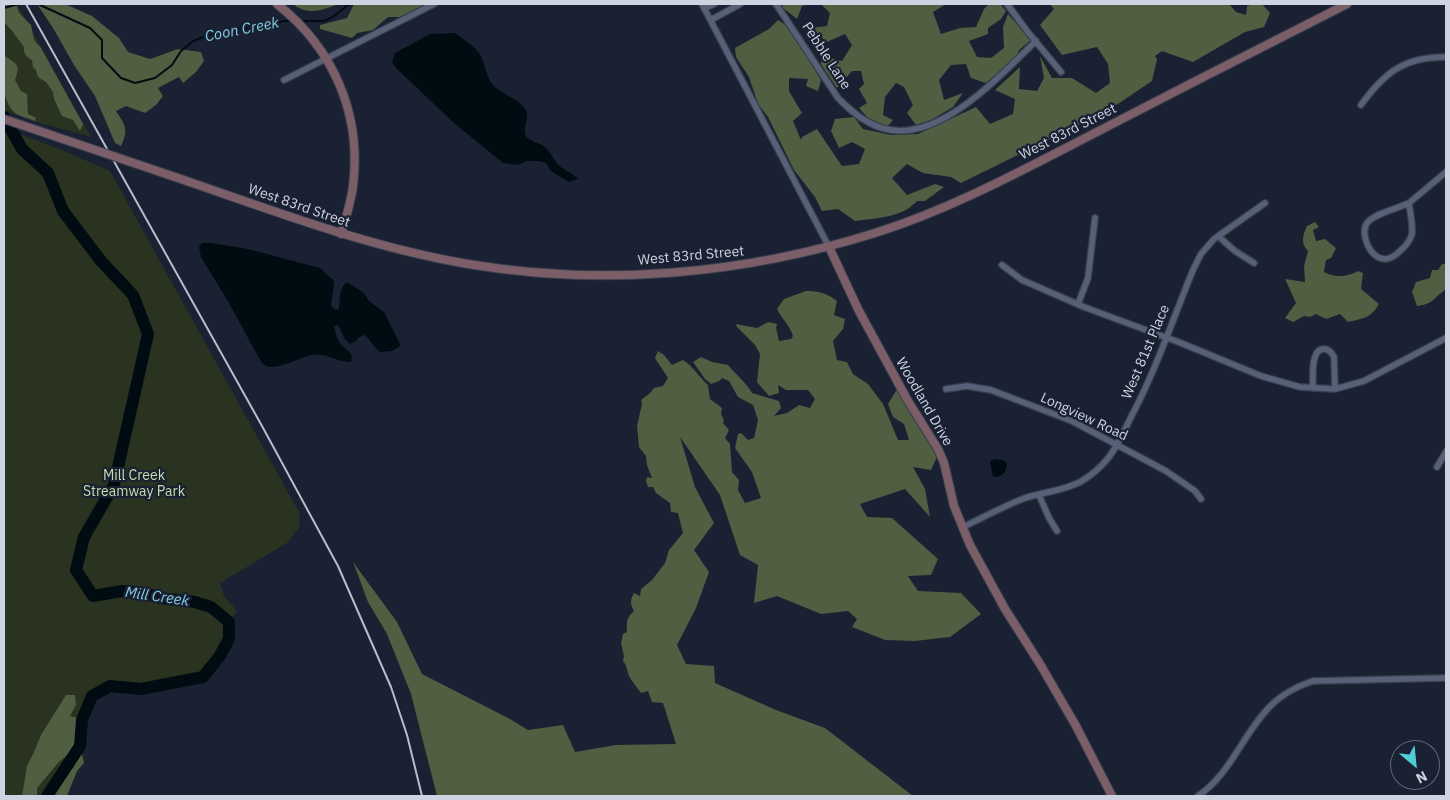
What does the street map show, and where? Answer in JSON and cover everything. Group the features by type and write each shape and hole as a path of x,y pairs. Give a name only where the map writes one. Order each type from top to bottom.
{"main road":[{"path":"277,4 312,37 327,59 348,107 354,148 354,169 352,193 341,234"},
{"name":"West 83rd Street","path":"4,119 341,234 391,248 470,265 542,273 590,275 647,274 722,268 829,247 911,220 973,195 1347,4"},
{"name":"Woodland Drive","path":"829,247 859,311 908,400 938,449 944,463 954,506 970,545 1005,609 1067,711 1112,796"}],"street":[{"path":"284,80 434,4"},
{"path":"704,6 714,4"},
{"path":"711,20 740,4"},
{"name":"Pebble Lane","path":"776,4 838,98 849,110 868,123 884,129 911,130 931,124 963,108 1036,42"},
{"path":"1007,4 1061,72"},
{"name":"Woodland Drive","path":"704,6 829,247"},
{"path":"1361,105 1375,87 1394,70 1425,58 1446,57"},
{"path":"1409,203 1412,231 1408,243 1394,257 1387,260 1375,256 1367,242 1364,229 1366,224 1372,218 1409,203 1446,172"},
{"name":"West 81st Place","path":"963,527 1027,498 1071,486 1089,476 1108,458 1146,388 1201,254 1218,236 1265,203"},
{"path":"1078,304 1088,278 1095,218"},
{"path":"1218,236 1235,251 1254,263"},
{"path":"1002,265 1022,280 1078,304 1166,337 1261,376 1300,387 1335,389 1364,381 1446,338"},
{"path":"1313,388 1314,358 1316,353 1325,349 1332,353 1334,357 1335,389"},
{"name":"Longview Road","path":"946,389 967,386 991,390 1072,422 1166,471 1195,491 1200,499"},
{"path":"1437,467 1446,452"},
{"path":"1039,496 1049,518 1058,531"},
{"path":"1198,796 1218,780 1265,712 1283,695 1300,685 1313,681 1446,678"}],"green space":[{"path":"4,4 17,4 91,137 33,121 4,110"},
{"path":"4,4 16,4 19,13 31,25 34,40 41,48 83,124 80,131 73,120 62,116 54,99 53,92 46,82 38,77 32,60 25,53 24,47 4,22"},
{"path":"37,4 65,4 92,16 119,38 128,52 150,59 178,49 201,52 204,61 196,72 183,83 179,77 158,88 163,96 156,105 145,113 126,106 116,111 125,127 125,135 121,146 115,143 95,96"},
{"path":"297,4 339,4 322,10 311,11 295,6"},
{"path":"354,4 426,4 400,17 388,17 373,30 357,33 352,38 320,29 320,25 347,18"},
{"path":"782,4 811,4 802,6 797,19 783,8"},
{"path":"821,4 946,4 933,12 941,34 960,28 976,27 984,9 989,4 1000,4 1006,11 1001,19 988,28 988,34 969,41 977,57 991,58 1004,48 1003,27 1008,14 1031,40 1019,50 1017,57 986,83 971,78 966,64 951,65 939,80 944,100 963,93 953,107 931,120 916,125 907,113 913,105 904,87 896,83 885,97 883,115 893,120 887,127 868,118 859,108 867,103 859,89 864,84 861,71 852,71 837,88 821,64 822,56 842,61 852,45 845,34 827,42 811,28 827,26 830,13"},
{"path":"1050,4 1229,4 1236,12 1246,15 1247,6 1262,4 1270,13 1264,27 1245,32 1193,62 1162,51 1155,56 1157,59 1152,81 1109,110 961,183 951,177 923,173 907,164 892,178 907,195 935,184 944,187 925,201 917,201 904,211 880,218 855,221 838,209 822,211 815,197 794,170 768,117 758,104 749,77 736,57 735,48 769,29 778,20 790,28 821,80 818,91 806,86 808,79 789,78 789,91 802,113 793,121 801,140 802,137 817,129 842,166 859,164 865,149 852,142 839,148 831,131 835,119 854,117 863,129 891,135 918,134 976,107 990,124 1013,114 1015,99 995,90 1020,67 1019,89 1037,91 1044,78 1040,56 1052,78 1072,78 1096,93 1110,83 1108,64 1097,47 1062,55 1040,25 1054,9"},
{"path":"4,55 16,64 18,69 15,80 21,91 27,94 28,114 36,118 35,121 16,114 7,100 4,85"},
{"name":"Mill Creek Streamway Park","path":"4,128 110,171 299,512 300,526 287,543 220,583 224,596 237,611 229,622 229,639 219,657 203,677 141,689 110,686 93,696 82,720 80,746 47,796 4,796"},
{"path":"1315,222 1319,227 1313,230 1316,241 1325,239 1336,248 1331,258 1326,260 1324,272 1337,276 1350,275 1358,271 1363,273 1361,289 1379,304 1373,313 1362,319 1348,322 1340,314 1326,319 1316,314 1310,317 1304,316 1293,322 1285,318 1296,303 1285,279 1305,282 1304,266 1308,251 1303,242 1303,236 1307,226"},
{"path":"1442,264 1446,264 1445,290 1430,302 1417,306 1412,292 1416,282 1430,278 1432,270 1438,270"},
{"path":"806,291 822,293 837,301 834,315 845,319 843,329 833,341 837,360 847,362 853,374 868,384 883,404 898,440 909,440 904,424 893,417 888,404 897,389 924,428 937,457 931,470 913,467 925,489 930,517 905,489 860,504 867,517 892,518 938,559 931,575 908,576 918,591 961,593 981,614 950,637 915,641 885,640 852,627 857,619 848,611 821,614 777,596 754,603 758,565 740,555 720,495 680,437 695,487 714,523 694,550 709,572 696,608 677,645 686,664 714,666 715,683 776,710 825,728 913,796 437,796 411,694 387,634 368,602 353,562 397,622 422,674 528,730 563,725 575,752 616,745 676,744 663,703 652,702 648,691 641,693 629,676 623,661 624,656 621,643 623,634 627,632 628,618 634,611 631,602 634,593 640,596 641,589 652,580 665,563 669,550 683,533 678,513 671,512 670,503 656,493 653,487 648,487 646,481 647,477 652,478 646,456 639,447 637,426 642,404 641,400 654,388 663,386 668,378 655,358 658,351 672,365 683,360 687,362 708,385 710,399 722,408 723,423 729,430 725,438 730,444 732,472 739,480 738,490 745,503 761,498 752,472 735,448 738,434 741,433 748,440 754,438 758,420 753,405 738,397 729,381 722,378 711,384 693,362 701,357 712,362 728,365 752,393 779,401 781,408 774,416 787,413 799,405 810,408 815,399 808,390 786,390 778,385 779,393 769,396 757,382 760,354 755,345 736,324 757,328 768,322 777,324 779,341 791,339 793,336 792,332 777,309 784,299"},
{"path":"66,695 75,695 76,705 70,716 77,718 75,748 58,763 37,788 37,796 22,796 27,766 41,735"},
{"path":"82,754 84,763 77,771 67,796 51,796 66,774 74,767 76,757"}],"shaded area":[{"path":"455,33 479,53 489,79 495,87 526,110 525,133 527,138 545,147 559,165 578,179 569,182 551,171 546,163 538,161 527,161 518,165 503,163 454,123 392,62 395,53 430,34"},
{"path":"202,243 248,249 320,268 333,280 331,306 335,310 339,309 341,290 347,282 364,293 369,301 384,312 400,344 399,347 392,351 379,352 364,335 350,344 344,338 339,326 336,325 334,327 338,339 351,353 351,362 317,354 276,367 266,366 260,361 229,303 201,257 199,247"},
{"path":"997,459 1005,461 1007,464 1005,472 996,477 993,476 990,462"}],"waterway":[{"name":"Coon Creek","path":"4,8 19,4 38,4 90,28 102,40 102,58 121,78 135,83 155,78 172,65 181,51 193,41 216,32 243,28 259,29 283,21 292,21"},
{"name":"Coon Creek","path":"299,21 324,21 333,17 349,4"},
{"name":"Mill Creek","path":"4,117 22,149 48,173 63,211 101,261 133,295 148,334 114,485 84,537 76,570 93,596 122,591 195,602 211,607 229,622 229,639 219,657 203,677 141,689 110,686 92,696 82,720 80,746 47,796"}],"railway":[{"path":"26,4 262,426 338,566 391,687 407,735 422,796"}]}
